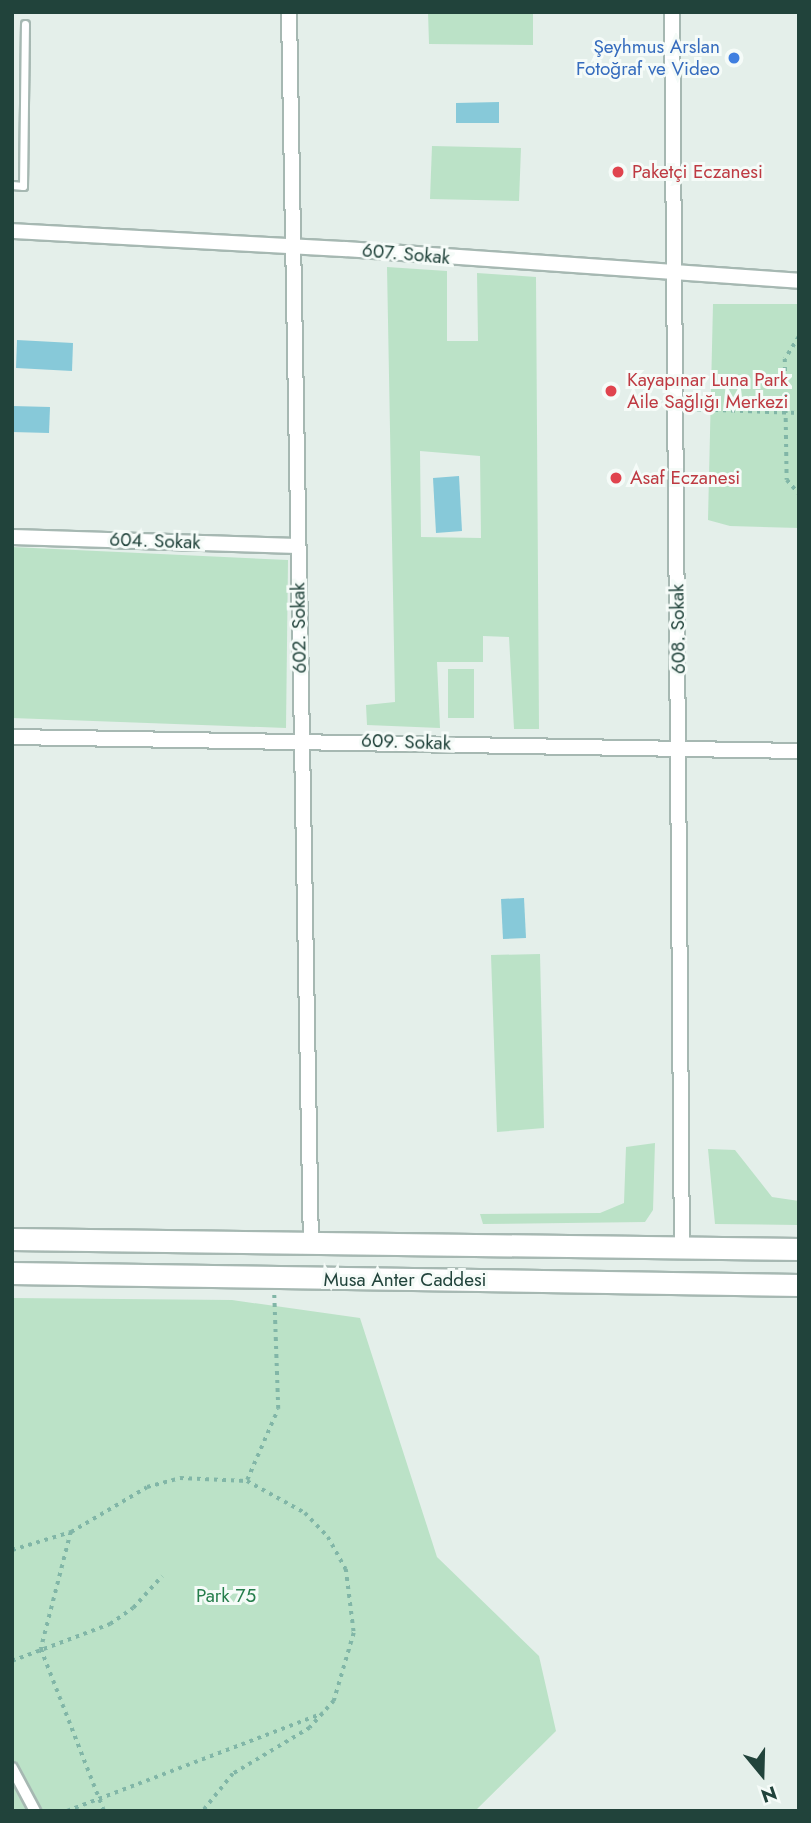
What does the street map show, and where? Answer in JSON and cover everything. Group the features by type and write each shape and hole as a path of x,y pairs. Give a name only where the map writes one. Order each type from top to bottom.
{"main road":[{"name":"Musa Anter Caddesi","path":"12,1239 799,1248"},
{"name":"Musa Anter Caddesi","path":"12,1273 799,1285"}],"street":[{"name":"602. Sokak","path":"289,12 290,246 311,1243"},
{"name":"608. Sokak","path":"671,12 680,750 682,1246"},
{"name":"607. Sokak","path":"12,231 290,246 675,276 799,282"},
{"name":"604. Sokak","path":"12,537 298,545"},
{"name":"609. Sokak","path":"12,737 301,739 799,751"},
{"path":"12,1768 34,1811"}],"lane":[{"path":"12,185 23,186 25,24"}],"path":[{"path":"799,337 785,359 787,480 799,494"},
{"path":"676,409 799,413"},
{"path":"247,1481 278,1409 274,1279"},
{"path":"12,1550 71,1532 147,1487 180,1478 247,1481 304,1513 328,1537 346,1569 354,1633 346,1673 324,1712 310,1728 233,1774 202,1811"},
{"path":"71,1532 41,1649 89,1776 102,1796 104,1811"},
{"path":"12,1661 110,1624 133,1608 162,1576"},
{"path":"67,1811 324,1712"}],"green space":[{"path":"428,12 533,12 533,45 429,44"},
{"path":"432,146 521,148 519,201 430,199"},
{"path":"387,267 447,271 447,341 478,341 477,273 536,277 539,729 514,729 509,637 483,636 483,662 437,662 440,728 367,725 366,705 395,702","holes":["420,451 480,456 481,538 421,537"]},
{"path":"713,304 799,304 799,528 730,526 708,520"},
{"path":"12,547 288,560 286,728 12,718"},
{"path":"448,669 474,669 474,718 448,718"},
{"path":"540,954 544,1128 497,1132 491,955"},
{"path":"655,1143 653,1210 645,1222 483,1224 480,1214 600,1213 624,1203 626,1147"},
{"path":"708,1149 735,1150 772,1197 799,1201 799,1225 715,1224"},
{"name":"Park 75","path":"12,1298 232,1300 360,1318 437,1557 539,1656 556,1731 475,1811 12,1811"}],"water":[{"path":"499,102 499,123 456,123 456,103"},
{"path":"17,340 73,343 72,371 16,368"},
{"path":"12,406 50,407 49,433 12,432"},
{"path":"459,476 462,531 436,533 433,478"},
{"path":"524,898 526,938 503,939 501,899"}],"place":[{"name":"Şeyhmus Arslan Fotoğraf ve Video","path":"734,58"},
{"name":"Paketçi Eczanesi","path":"618,172"},
{"name":"Kayapınar Luna Park Aile Sağlığı Merkezi","path":"611,391"},
{"name":"Asaf Eczanesi","path":"616,478"}]}
